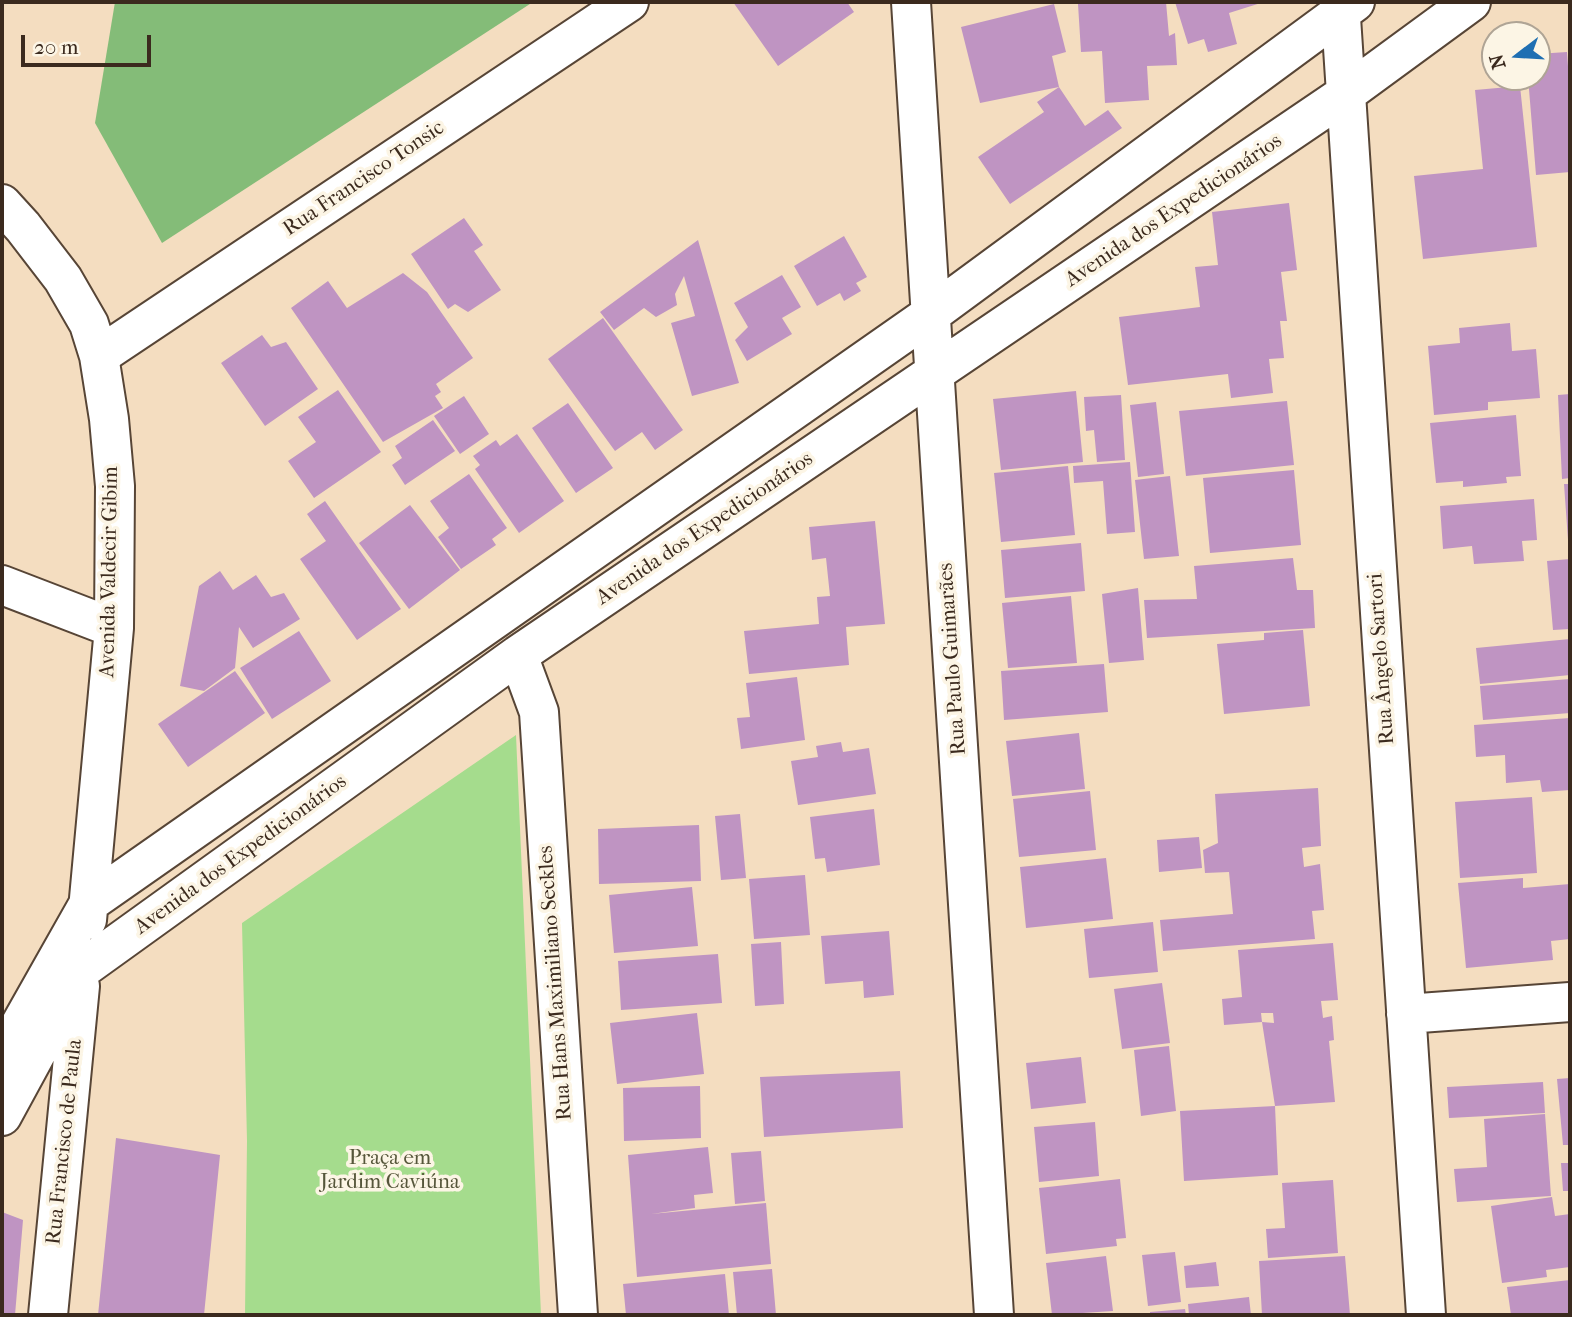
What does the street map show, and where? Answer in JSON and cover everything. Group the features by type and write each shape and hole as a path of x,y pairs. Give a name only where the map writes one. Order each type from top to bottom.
{"street":[{"name":"Rua Francisco Tonsic","path":"99,356 629,2"},
{"name":"Rua Paulo Guimarães","path":"911,2 994,1315"},
{"name":"Avenida dos Expedicionários","path":"2,1116 82,969 518,655 1344,94 1471,2"},
{"path":"2,1057 89,903 931,314 1345,5"},
{"name":"Rua Ângelo Sartori","path":"1345,5 1344,94 1426,1315"},
{"name":"Avenida Valdecir Gibim","path":"2,204 63,279 89,324 99,356 109,419 116,486 114,628 82,969"},
{"path":"2,585 114,628"},
{"name":"Rua Hans Maximiliano Seckles","path":"518,655 539,712 578,1315"},
{"name":"Rua Francisco de Paula","path":"48,1315 82,969"},
{"path":"1406,1014 1570,1002"}],"green space":[{"path":"115,2 533,2 162,243 95,123"},
{"name":"Praça em Jardim Caviúna","path":"516,735 541,1315 245,1315 247,1141 242,923"}],"building":[{"path":"733,2 847,2 854,12 778,66"},
{"path":"1166,2 1169,36 1175,33 1177,65 1147,66 1149,100 1105,103 1102,51 1081,52 1078,4"},
{"path":"1175,2 1264,2 1229,13 1237,44 1208,52 1204,39 1188,44"},
{"path":"1054,4 1066,52 1052,56 1059,87 980,103 961,27"},
{"path":"1567,52 1570,172 1536,175 1529,91 1551,91 1551,53"},
{"path":"1059,87 1085,126 1108,110 1122,128 1010,204 978,157 1044,112 1037,102"},
{"path":"1475,90 1521,91 1537,247 1423,259 1414,176 1483,169"},
{"path":"1289,203 1297,270 1281,272 1287,321 1280,321 1284,358 1269,359 1273,393 1231,398 1228,374 1128,385 1119,317 1200,307 1195,267 1218,265 1212,212"},
{"path":"464,218 483,245 474,251 501,290 468,312 455,304 448,309 411,254"},
{"path":"844,236 867,277 856,283 861,291 844,301 840,293 817,306 794,266"},
{"path":"698,240 739,383 692,396 671,323 695,316 684,276 675,294 677,305 656,317 644,308 614,330 600,312"},
{"path":"403,273 427,292 473,358 436,384 441,392 435,396 443,408 383,442 291,308 328,281 347,308"},
{"path":"782,275 801,307 782,318 792,334 747,361 735,340 748,327 734,303"},
{"path":"603,318 683,430 655,450 642,432 615,451 548,359"},
{"path":"1510,323 1512,351 1536,349 1540,398 1488,402 1488,410 1434,415 1428,346 1460,343 1459,328"},
{"path":"262,335 271,347 286,342 318,389 265,426 221,363"},
{"path":"338,390 381,452 314,498 288,461 316,442 298,417"},
{"path":"1076,391 1083,462 1001,470 993,399"},
{"path":"1570,394 1570,478 1562,479 1558,395"},
{"path":"1121,395 1125,460 1097,462 1094,430 1086,431 1084,397"},
{"path":"464,396 489,434 460,454 434,416"},
{"path":"1287,401 1294,465 1186,476 1179,411"},
{"path":"1156,402 1164,474 1138,477 1130,405"},
{"path":"568,403 613,468 576,493 532,428"},
{"path":"1516,415 1521,476 1506,477 1507,483 1463,487 1463,481 1436,483 1430,423"},
{"path":"433,420 455,451 405,485 392,465 402,458 395,446"},
{"path":"517,434 564,501 519,533 475,469 480,465 473,456 496,440 500,446"},
{"path":"1130,462 1135,532 1107,534 1103,481 1074,483 1073,466"},
{"path":"1068,466 1075,535 1001,542 994,473"},
{"path":"1294,470 1301,545 1210,553 1203,478"},
{"path":"469,474 507,528 492,539 496,545 461,569 438,537 449,528 430,501"},
{"path":"1170,476 1179,556 1144,559 1135,480"},
{"path":"1564,484 1570,484 1570,540 1568,540"},
{"path":"1534,499 1537,540 1522,541 1524,561 1474,564 1472,546 1443,549 1440,506"},
{"path":"325,501 401,609 357,640 300,559 326,541 307,514"},
{"path":"410,505 460,570 409,609 359,543"},
{"path":"875,521 885,624 846,627 849,665 749,674 744,631 819,624 817,597 830,596 826,558 812,560 809,527"},
{"path":"1081,543 1085,591 1005,598 1001,550"},
{"path":"1293,558 1297,590 1313,590 1315,628 1147,638 1144,600 1197,599 1194,566"},
{"path":"1570,559 1570,629 1553,630 1547,561"},
{"path":"220,571 233,590 256,575 271,597 284,593 300,619 253,648 239,627 235,668 204,691 180,686 199,586"},
{"path":"1138,588 1144,660 1109,663 1102,594"},
{"path":"1071,596 1077,663 1008,668 1002,603"},
{"path":"1303,630 1310,706 1224,714 1217,644 1264,640 1264,633"},
{"path":"299,631 331,681 272,719 240,668"},
{"path":"1570,639 1570,675 1480,684 1476,648"},
{"path":"1104,664 1108,712 1004,720 1001,671"},
{"path":"235,671 265,713 188,767 158,724"},
{"path":"797,677 805,740 741,749 737,718 750,717 746,683"},
{"path":"1570,679 1570,713 1483,720 1480,686"},
{"path":"1570,718 1570,790 1542,792 1540,780 1506,783 1505,755 1476,757 1474,725"},
{"path":"1079,733 1085,789 1012,796 1006,741"},
{"path":"841,742 843,752 869,748 876,794 798,805 791,761 818,757 816,746"},
{"path":"1318,788 1321,846 1302,848 1304,867 1320,864 1324,910 1312,911 1315,939 1163,951 1160,920 1233,914 1229,872 1205,873 1203,850 1218,843 1215,794"},
{"path":"1090,791 1096,850 1019,857 1013,799"},
{"path":"1532,797 1537,873 1460,878 1455,802"},
{"path":"874,809 880,865 827,872 825,858 815,859 810,817"},
{"path":"740,814 746,878 721,880 715,816"},
{"path":"699,825 701,881 599,884 598,829"},
{"path":"1199,837 1202,868 1159,872 1157,840"},
{"path":"1106,858 1113,919 1026,928 1020,867"},
{"path":"805,875 810,935 754,939 749,879"},
{"path":"1523,878 1523,888 1570,884 1570,939 1551,941 1553,960 1466,968 1458,883"},
{"path":"692,887 698,946 614,953 609,895"},
{"path":"1153,922 1158,972 1089,978 1084,929"},
{"path":"889,931 894,995 864,998 863,981 825,984 821,936"},
{"path":"781,942 784,1004 755,1006 751,944"},
{"path":"1333,943 1338,1000 1321,1001 1323,1018 1332,1016 1334,1040 1329,1041 1335,1102 1275,1106 1262,1022 1224,1025 1222,999 1242,997 1238,950","holes":["1261,1013 1273,1013 1274,1023 1262,1022"]},
{"path":"718,954 722,1003 621,1010 618,961"},
{"path":"1162,983 1170,1043 1122,1049 1114,989"},
{"path":"697,1013 704,1074 617,1084 610,1023"},
{"path":"1169,1046 1176,1111 1141,1116 1134,1050"},
{"path":"1081,1057 1086,1103 1031,1109 1026,1063"},
{"path":"900,1071 903,1128 764,1137 760,1077"},
{"path":"1570,1078 1570,1145 1563,1145 1557,1079"},
{"path":"1543,1082 1545,1113 1449,1118 1447,1087"},
{"path":"700,1086 701,1138 624,1141 623,1088"},
{"path":"1275,1106 1278,1175 1184,1181 1180,1111"},
{"path":"1545,1114 1551,1196 1457,1202 1454,1169 1487,1167 1484,1119"},
{"path":"1095,1122 1099,1176 1039,1182 1034,1127"},
{"path":"116,1138 220,1155 204,1315 98,1315"},
{"path":"708,1147 713,1193 694,1195 695,1208 651,1214 766,1203 771,1264 637,1277 628,1155"},
{"path":"761,1151 765,1201 735,1204 731,1153"},
{"path":"1561,1163 1570,1163 1570,1191 1563,1191"},
{"path":"1120,1179 1126,1238 1116,1239 1117,1246 1046,1254 1039,1188"},
{"path":"1333,1180 1338,1253 1268,1258 1266,1229 1285,1228 1282,1183"},
{"path":"1552,1197 1555,1216 1570,1214 1570,1267 1546,1270 1547,1277 1502,1283 1491,1206"},
{"path":"2,1212 23,1220 15,1315 2,1315"},
{"path":"1175,1252 1181,1302 1148,1306 1142,1255"},
{"path":"1106,1256 1113,1311 1052,1315 1046,1263"},
{"path":"1345,1256 1350,1315 1262,1315 1259,1261"},
{"path":"1216,1262 1219,1286 1186,1288 1184,1266"},
{"path":"772,1269 776,1315 737,1315 733,1272"},
{"path":"725,1274 729,1315 626,1315 623,1284"},
{"path":"1570,1280 1570,1315 1511,1315 1507,1287"},
{"path":"1249,1297 1251,1315 1189,1315 1188,1304"},
{"path":"1185,1309 1186,1315 1150,1315 1150,1312"}]}
